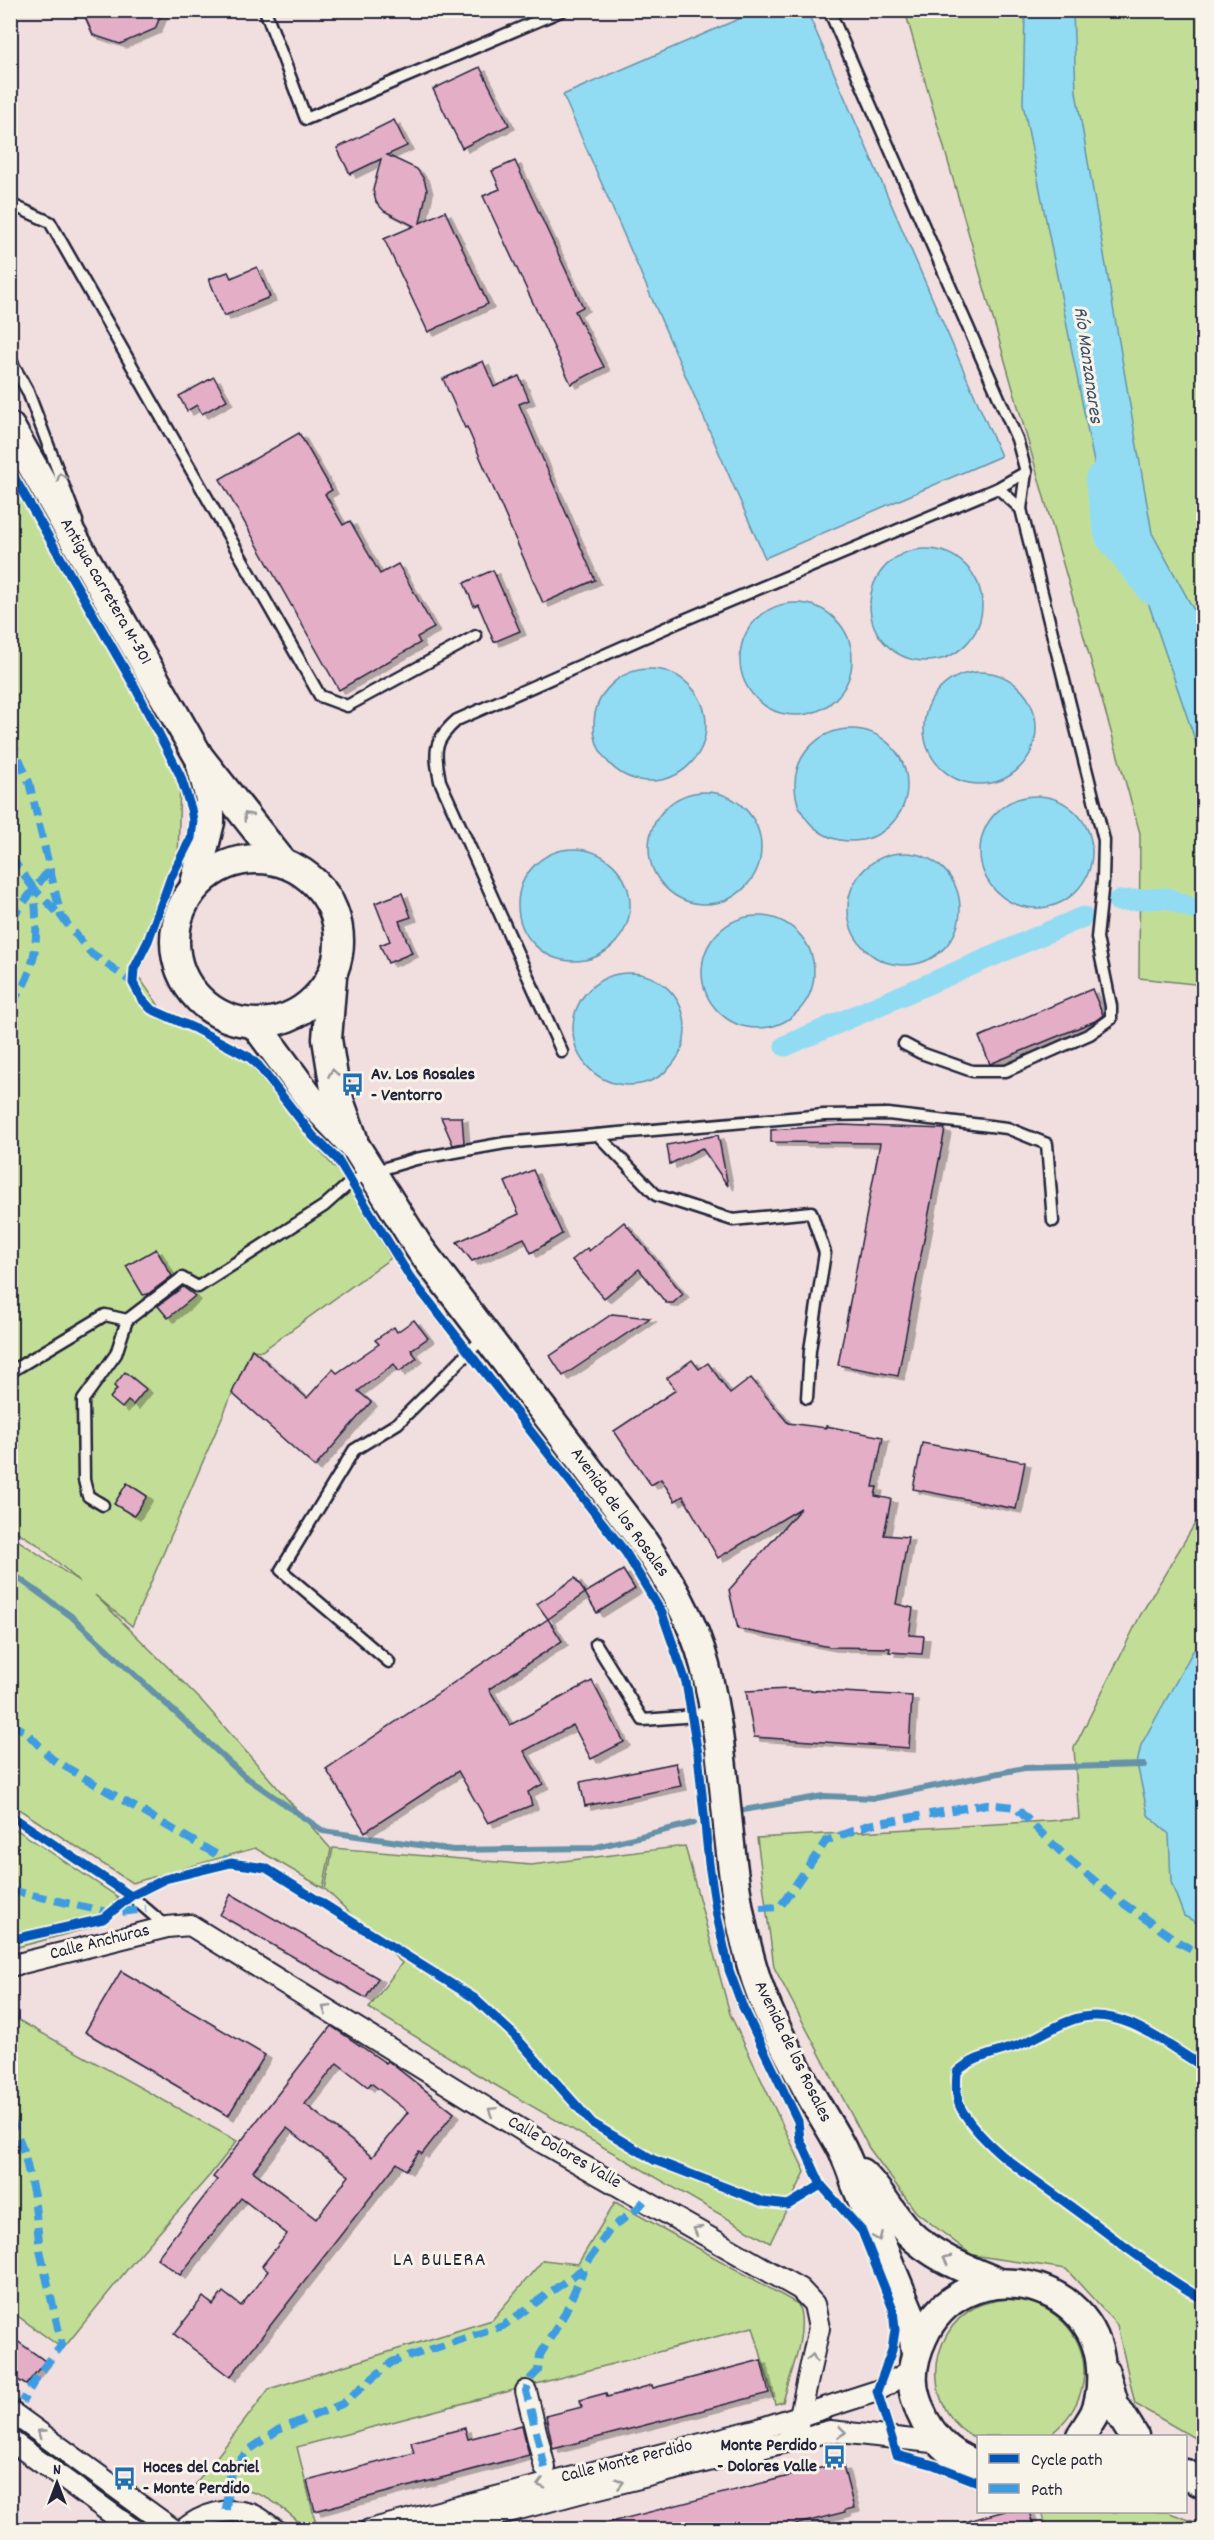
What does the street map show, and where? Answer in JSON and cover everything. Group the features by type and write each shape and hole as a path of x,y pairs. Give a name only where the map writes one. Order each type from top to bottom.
{"street":[{"name":"Antigua carretera M-301","path":"10,427 198,757 282,862"},
{"name":"Antigua carretera M-301","path":"194,888 210,822 210,799 198,757"},
{"path":"258,858 282,862 308,875 327,896 338,922 340,950 332,977 319,996 301,1011 279,1021 255,1024 229,1019 206,1006 188,987 177,963 174,937 180,911 194,888 212,872 234,861 258,858"},
{"name":"Avenida de los Rosales","path":"332,977 327,1039 336,1089 364,1160"},
{"name":"Avenida de los Rosales","path":"255,1024 314,1104 364,1160 420,1249 640,1536 667,1577 687,1616 701,1654 715,1710 731,1864 742,1931 752,1967 765,2004 808,2090 850,2163 855,2182 910,2314 915,2361 915,2396 924,2422 941,2444 967,2462 977,2465"},
{"name":"Calle Anchuras","path":"10,1966 167,1927 190,1924"},
{"name":"Calle Dolores Valle","path":"190,1924 538,2140 800,2289 814,2304 819,2328 797,2429 785,2442"},
{"name":"Avenida de los Rosales","path":"850,2163 865,2176 908,2232 930,2250 1000,2283"},
{"path":"915,2361 928,2326 947,2304 972,2289 1000,2283 1027,2284 1052,2294 1074,2310 1090,2331 1100,2356 1113,2404 1133,2435"},
{"path":"1082,2435 1095,2413 1100,2394 1102,2385 1100,2356"},
{"name":"Calle Monte Perdido","path":"369,2529 759,2429 877,2391 915,2361"},
{"path":"526,2391 545,2468"},
{"path":"10,2411 174,2529"},
{"name":"Calle Monte Perdido","path":"441,2529 830,2431 941,2444"},
{"path":"10,2440 134,2529"},
{"path":"183,2529 196,2519 226,2510 252,2514 276,2529"}],"lane":[{"path":"265,10 306,119 563,10"},
{"path":"829,10 1017,439 1026,472 1022,509 1104,840 1103,881 1097,938 1111,1006 1111,1019 1090,1034 1006,1071 972,1071 921,1053 904,1044"},
{"path":"10,204 50,222 320,696 347,706 476,636"},
{"path":"10,359 28,392 104,591"},
{"path":"562,1052 440,781 435,757 441,734 457,720 528,688 998,488 1026,472"},
{"path":"998,488 1022,509"},
{"path":"103,1505 88,1496 84,1480 83,1400 116,1354 127,1320 182,1278 198,1287 324,1206 351,1182 364,1160 416,1159 505,1143 824,1115 888,1114 1007,1128 1047,1144 1053,1221"},
{"path":"598,1135 656,1195 733,1220 811,1212 825,1253 810,1350 807,1398"},
{"path":"10,1372 105,1315 127,1320"},
{"path":"389,1662 281,1570 354,1450 398,1423 486,1335"},
{"path":"596,1644 643,1720 683,1717 715,1710"},
{"path":"131,1896 167,1927"}],"green space":[{"path":"905,11 1203,11 1203,985 1139,978 1140,833"},
{"path":"11,476 180,775 178,863 134,970 166,1016 248,1062 305,1134 342,1176 391,1258 262,1351 251,1350 132,1626 95,1595 201,1700 331,1849 323,1888 255,1848 132,1883 11,1804 10,1535 80,1582 37,1544 11,1528"},
{"path":"1203,1510 1203,2443 1135,2404 1117,2325 1066,2269 972,2255 916,2212 869,2148 774,1967 757,1838 1079,1819 1074,1748 1141,1614"},
{"path":"11,1826 118,1897 100,1925 11,1949"},
{"path":"685,1846 730,2014 805,2172 770,2243 483,2078 369,2008 402,1963 325,1889 333,1848 531,1865"},
{"path":"11,2016 237,2141 134,2261 63,2349 11,2311"},
{"path":"615,2202 798,2304 801,2315 800,2339 783,2402 775,2404 753,2327 297,2447 316,2524 301,2524 278,2505 255,2493 230,2490 200,2495 192,2489 269,2389 492,2320 543,2260 578,2264"},
{"path":"1008,2299 1035,2304 1056,2316 1072,2332 1081,2352 1084,2374 1079,2396 1068,2417 1049,2435 977,2435 977,2438 960,2427 947,2412 939,2393 937,2374 939,2354 947,2335 959,2319 977,2306"},
{"path":"1042,2513 1170,2513 1203,2525 1203,2529 1047,2529"}],"water":[{"path":"757,11 807,11 1001,456 765,558 563,95"},
{"path":"1025,11 1073,11 1076,92 1152,533 1203,627 1203,763 1136,567 1105,518 1023,104"},
{"path":"926,549 947,553 966,565 978,584 982,605 978,626 966,645 947,657 926,661 905,657 886,645 874,626 870,605 874,584 886,565 905,553"},
{"path":"796,603 817,607 836,619 848,638 852,659 848,680 836,699 817,711 796,715 775,711 756,699 744,680 740,659 744,638 756,619 775,607"},
{"path":"650,669 671,673 690,685 702,704 706,725 702,746 690,765 671,777 650,781 629,777 610,765 598,746 594,725 598,704 610,685 629,673"},
{"path":"980,672 1001,676 1020,688 1032,707 1036,728 1032,749 1020,768 1001,780 980,784 959,780 940,768 928,749 924,728 928,707 940,688 959,676"},
{"path":"851,729 872,733 891,745 903,764 907,785 903,806 891,825 872,837 851,841 830,837 811,825 799,806 795,785 799,764 811,745 830,733"},
{"path":"705,792 726,796 745,808 757,827 761,848 757,869 745,888 726,900 705,904 684,900 665,888 653,869 649,848 653,827 665,808 684,796"},
{"path":"1036,796 1057,800 1076,812 1088,831 1092,852 1088,873 1076,892 1057,904 1036,908 1015,904 996,892 984,873 980,852 984,831 996,812 1015,800"},
{"path":"574,849 595,853 614,865 626,884 630,905 626,926 614,945 595,957 574,961 553,957 534,945 522,926 518,905 522,884 534,865 553,853"},
{"path":"904,853 925,857 944,869 956,888 960,909 956,930 944,949 925,961 904,965 883,961 864,949 852,930 848,909 852,888 864,869 883,857"},
{"path":"758,916 779,920 798,932 810,951 814,972 810,993 798,1012 779,1024 758,1028 737,1024 718,1012 706,993 702,972 706,951 718,932 737,920"},
{"path":"629,973 650,977 669,989 681,1008 685,1029 681,1050 669,1069 650,1081 629,1085 608,1081 589,1069 577,1050 573,1029 577,1008 589,989 608,977"},
{"path":"1203,1641 1203,1926 1184,1916 1171,1882 1169,1834 1148,1815 1137,1764 1141,1745 1193,1651"}],"building":[{"path":"82,10 163,10 155,29 120,44 93,35"},
{"path":"480,67 509,125 462,148 433,89"},
{"path":"394,120 407,146 387,155 417,169 424,179 427,190 420,223 445,211 488,304 428,332 384,239 414,226 384,211 376,202 373,190 381,159 350,174 337,148"},
{"path":"515,161 583,307 575,311 604,367 571,384 483,196 500,189 492,171"},
{"path":"257,267 270,297 224,316 209,279 228,272 231,278"},
{"path":"483,361 494,387 519,376 529,400 519,404 595,580 543,603 467,427 465,428 443,379"},
{"path":"214,377 227,400 202,414 197,405 187,411 179,396"},
{"path":"299,433 332,490 325,494 343,525 350,521 380,574 398,564 434,628 417,637 420,643 339,690 220,479"},
{"path":"493,570 520,631 494,642 478,604 474,606 464,583"},
{"path":"402,893 411,917 399,921 412,953 388,963 380,945 390,941 375,903"},
{"path":"1092,989 1103,1015 1095,1021 990,1064 979,1037"},
{"path":"441,1117 462,1117 464,1143 453,1145"},
{"path":"841,1125 945,1129 898,1376 838,1365 880,1143 771,1142 771,1130"},
{"path":"718,1135 728,1186 702,1148 670,1164 667,1145"},
{"path":"533,1170 562,1234 531,1253 524,1238 472,1261 457,1242 519,1214 505,1182"},
{"path":"624,1222 683,1294 673,1303 666,1303 639,1269 604,1298 572,1260 587,1248 589,1251"},
{"path":"156,1249 172,1276 148,1294 143,1295 126,1266"},
{"path":"183,1287 195,1296 168,1318 158,1306"},
{"path":"612,1314 650,1318 563,1376 550,1356"},
{"path":"414,1320 428,1338 411,1350 417,1358 399,1372 394,1364 358,1391 371,1402 315,1467 232,1393 252,1349 307,1398 333,1369 337,1373 379,1344 375,1340 394,1327 397,1332"},
{"path":"692,1360 699,1369 708,1363 730,1394 751,1378 788,1423 826,1428 826,1426 883,1437 873,1487 877,1487 875,1496 891,1499 884,1535 908,1537 896,1604 913,1608 909,1635 924,1636 922,1654 889,1652 890,1648 830,1647 738,1629 729,1590 801,1508 718,1558 683,1496 675,1501 661,1479 651,1485 614,1431 676,1390 667,1378"},
{"path":"125,1372 146,1389 133,1405 128,1401 122,1408 110,1398 117,1389 114,1386"},
{"path":"922,1443 1025,1462 1016,1509 913,1489"},
{"path":"127,1483 147,1496 134,1516 114,1504"},
{"path":"623,1570 635,1589 597,1613 585,1593"},
{"path":"575,1578 585,1593 548,1619 537,1604"},
{"path":"548,1619 562,1641 489,1689 510,1725 592,1681 624,1742 591,1759 573,1725 524,1751 543,1784 528,1792 532,1805 488,1823 458,1771 365,1832 326,1769"},
{"path":"789,1689 912,1696 909,1748 754,1737 746,1691"},
{"path":"676,1763 681,1786 585,1806 580,1782"},
{"path":"231,1894 378,1978 366,1998 220,1915"},
{"path":"121,1971 265,2055 228,2116 85,2032"},
{"path":"331,2026 386,2063 388,2061 454,2113 422,2154 419,2152 406,2170 397,2163 230,2377 174,2334 203,2297 213,2305 223,2292 241,2306 268,2271 262,2266 287,2234 241,2198 180,2275 157,2258 217,2180 213,2177","holes":["337,2063 368,2087 371,2083 408,2112 372,2157 305,2104","287,2128 349,2176 316,2219 253,2171"]},
{"path":"10,2336 45,2361 26,2385 10,2375"},
{"path":"761,2360 769,2393 553,2449 546,2416 582,2407 580,2400 606,2393 607,2397 652,2385 653,2388"},
{"path":"522,2425 529,2455 315,2511 307,2481 414,2453 411,2442 465,2428 468,2439"},
{"path":"832,2465 833,2468 843,2466 854,2508 845,2510 845,2512 778,2529 603,2529 603,2524"},
{"path":"998,2513 1030,2513 1034,2529 958,2529 957,2524"}],"waterway":[{"name":"Río Manzanares","path":"1104,480 1113,534 1155,587"},
{"path":"1118,901 1167,898 1204,913"},
{"path":"785,1046 1083,917"},
{"path":"10,1572 71,1616 243,1775 323,1831 453,1850 593,1848 694,1823"},
{"path":"738,1811 823,1796 876,1798 1024,1768 1144,1765"}],"marked path":[{"path":"10,737 29,782 61,916 90,952 133,983"},
{"path":"10,856 34,889"},
{"path":"10,920 49,870"},
{"path":"10,1004 27,978 35,950 34,889 61,916"},
{"path":"10,1723 26,1732 52,1759 231,1863"},
{"path":"760,1908 780,1907 826,1841 868,1825 987,1804 1015,1807 1065,1856 1114,1897 1180,1943 1204,1955"},
{"path":"10,1890 111,1913 146,1909"},
{"path":"10,2116 24,2152 34,2196 40,2250 62,2345 40,2372 22,2402"},
{"path":"226,2510 229,2477 246,2452 278,2430 342,2404 392,2362 503,2326 584,2268 610,2229 637,2209 645,2200"},
{"path":"545,2468 526,2391 531,2378 538,2371 540,2355 564,2315 584,2269"}],"cycle path":[{"path":"10,470 135,687 180,775 191,809 193,821 191,838 171,877 148,941 134,969 133,983 141,998 151,1009 196,1029 249,1057 258,1065 313,1136 337,1159 410,1277 626,1553 662,1613 686,1682 698,1754 709,1864 729,1970 742,2005 798,2121 800,2139 821,2185 862,2231 893,2309 895,2330 892,2350 877,2391 897,2455 934,2465 977,2482"},
{"path":"10,1815 131,1896"},
{"path":"10,1940 103,1919 131,1896 165,1879 231,1863 266,1868 474,1998 513,2034 592,2123 654,2160 763,2202 788,2205 821,2185"},
{"path":"1204,2067 1131,2024 1115,2018 1083,2017 1067,2022 1019,2045 971,2062 957,2072 956,2088 957,2098 963,2112 973,2126 998,2151 1135,2254 1204,2300"}],"place":[{"name":"Av. Los Rosales - Ventorro","path":"353,1085"},
{"name":"Monte Perdido - Dolores Valle","path":"835,2456"},
{"name":"Hoces del Cabriel - Monte Perdido","path":"125,2478"}],"district":[{"name":"LA BULERA","path":"440,2261"}]}
